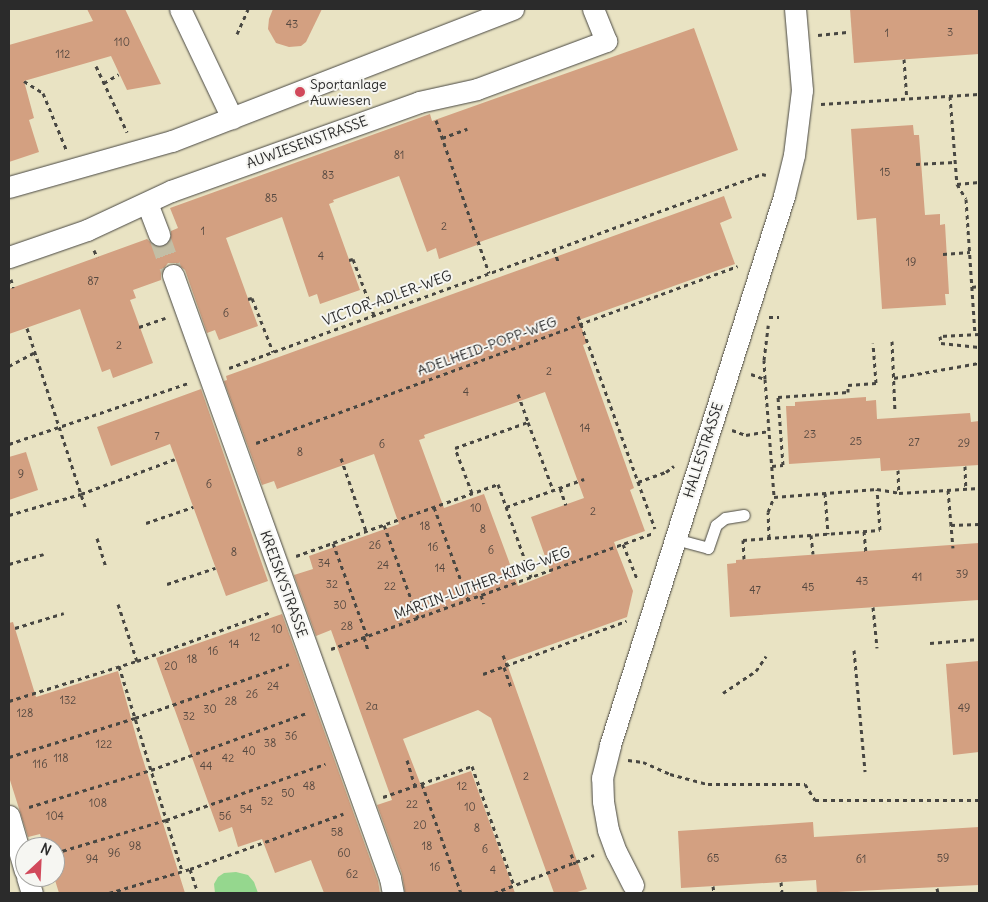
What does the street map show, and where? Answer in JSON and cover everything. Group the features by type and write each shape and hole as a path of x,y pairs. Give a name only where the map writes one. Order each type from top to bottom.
{"street":[{"path":"180,9 232,118"},
{"path":"9,187 172,141 513,9"},
{"name":"AUWIESENSTRASSE","path":"9,257 87,230 171,191 428,100 477,89 606,40 593,9"},
{"name":"HALLESTRASSE","path":"629,889 608,830 603,801 602,778 664,535 781,205 794,155 802,90 795,9"},
{"path":"147,203 159,235"},
{"name":"KREISKYSTRASSE","path":"173,276 364,805 390,878 393,893"},
{"path":"9,816 15,837"}],"lane":[{"path":"664,535 708,548 716,525 725,518 744,515"}],"path":[{"path":"237,34 248,9"},
{"path":"813,36 847,32"},
{"path":"904,59 907,98"},
{"path":"96,66 127,133"},
{"path":"104,83 119,74"},
{"path":"24,81 43,93 66,150"},
{"path":"820,104 979,94"},
{"path":"950,96 957,184 966,199 977,334 940,336 941,343 979,347"},
{"path":"428,100 490,273"},
{"path":"442,138 467,129"},
{"path":"916,164 955,162"},
{"name":"VICTOR-ADLER-WEG","path":"9,444 60,429 762,174 773,176"},
{"path":"957,184 979,182"},
{"path":"554,250 558,261"},
{"path":"943,254 970,252"},
{"path":"349,260 354,259 374,315"},
{"name":"ADELHEID-POPP-WEG","path":"236,450 740,266 746,267"},
{"path":"972,287 979,286"},
{"path":"248,299 252,298 273,352"},
{"path":"578,316 638,482 664,535"},
{"path":"767,318 764,360 774,497 768,512 770,538"},
{"path":"27,328 85,507"},
{"path":"892,341 895,412"},
{"path":"772,466 783,465 778,397 848,392 848,385 876,384 873,343"},
{"path":"9,366 34,352"},
{"path":"894,378 979,363"},
{"path":"744,372 765,379"},
{"path":"518,394 553,490"},
{"path":"472,493 455,448 528,422"},
{"path":"726,428 746,435 769,431"},
{"path":"341,458 366,531"},
{"path":"9,516 81,494 176,459"},
{"path":"638,482 666,472 675,465"},
{"path":"965,466 966,489"},
{"path":"898,470 899,493"},
{"path":"506,507 584,479"},
{"path":"277,563 498,484 531,577"},
{"path":"560,488 566,505"},
{"path":"774,497 877,489 899,493 979,488"},
{"path":"744,559 743,540 880,530 877,489"},
{"path":"948,490 953,548"},
{"path":"825,493 828,534"},
{"path":"434,506 468,600"},
{"path":"146,523 193,507"},
{"path":"951,525 979,524"},
{"path":"384,525 418,618"},
{"path":"864,531 866,554"},
{"name":"MARTIN-LUTHER-KING-WEG","path":"9,757 135,718 623,544 664,535"},
{"path":"811,535 813,554"},
{"path":"97,538 106,568"},
{"path":"333,543 368,650"},
{"path":"623,544 637,578"},
{"path":"9,564 44,554"},
{"path":"167,584 215,568"},
{"path":"481,595 484,604"},
{"path":"118,604 137,661"},
{"path":"9,701 137,661 292,605"},
{"path":"873,607 877,648"},
{"path":"15,628 64,614"},
{"path":"483,674 635,618"},
{"path":"930,643 979,639"},
{"path":"854,650 865,772"},
{"path":"503,655 511,687"},
{"path":"723,692 756,671 766,656"},
{"path":"119,666 182,871"},
{"path":"28,807 151,770 328,705"},
{"path":"65,850 166,820 346,756"},
{"path":"407,760 415,786"},
{"path":"626,760 644,762 670,774 708,784 805,784 815,800 979,800"},
{"path":"110,893 190,869 472,766 514,886"},
{"path":"422,784 461,893"},
{"path":"494,893 575,864 601,851"},
{"path":"571,854 575,864"},
{"path":"190,869 198,893"},
{"path":"781,882 782,893"},
{"path":"713,886 714,893"},
{"path":"938,888 938,893"}],"green space":[{"path":"236,872 248,875 254,882 258,893 215,893 214,884 218,877 224,873"}],"building":[{"path":"87,9 125,9 161,84 127,90 111,56 24,81 34,118 29,120 39,152 9,162 9,45 93,21"},
{"path":"273,9 322,9 306,42 301,46 289,47 276,43 268,29"},
{"path":"850,9 979,9 979,54 854,63"},
{"path":"694,28 738,150 477,243 477,245 439,259 436,248 427,252 399,176 333,200 334,202 329,204 360,290 320,304 317,294 309,297 282,217 226,238 258,326 219,340 215,330 207,333 185,270 176,263 168,263 161,272 161,280 133,290 136,298 130,300 153,363 113,378 110,369 102,372 80,309 9,334 9,289 147,239 156,247 164,246 171,238 171,231 178,228 170,208 430,114 432,121"},
{"path":"913,125 914,135 919,135 925,215 940,214 940,225 945,224 949,294 945,294 946,305 882,309 876,218 857,220 851,129"},
{"path":"724,196 732,218 720,223 735,264 579,320 587,343 583,345 634,488 630,490 645,531 614,542 633,591 627,617 506,661 587,889 574,893 554,893 491,718 478,710 403,739 422,788 471,771 515,893 405,893 402,874 377,805 392,800 331,630 316,636 294,575 313,569 309,556 399,524 374,454 277,489 274,481 262,485 224,381 227,380 226,376","holes":["545,392 584,498 531,517 551,573 518,586 484,494 444,508 419,440 425,438 424,435"]},
{"path":"201,389 268,581 226,596 170,444 111,466 97,427"},
{"path":"866,397 866,401 876,400 877,419 970,413 971,422 979,421 979,465 881,471 880,458 789,464 786,406 795,406 795,402"},
{"path":"26,452 38,490 9,500 9,457"},
{"path":"979,543 979,600 730,617 727,564 736,563 736,560"},
{"path":"282,614 378,881 380,893 324,893 311,860 275,873 262,839 238,847 232,827 219,832 156,658"},
{"path":"13,622 36,697 118,671 139,747 185,893 59,893 57,887 65,887 65,837 41,837 40,834 28,837 9,777 9,623"},
{"path":"979,661 979,752 953,755 946,664"},
{"path":"813,822 814,837 979,827 979,885 817,893 816,880 681,888 678,831"}],"tunnel":[{"path":"159,235 173,275"}],"place":[{"name":"Sportanlage Auwiesen","path":"300,92"}]}
